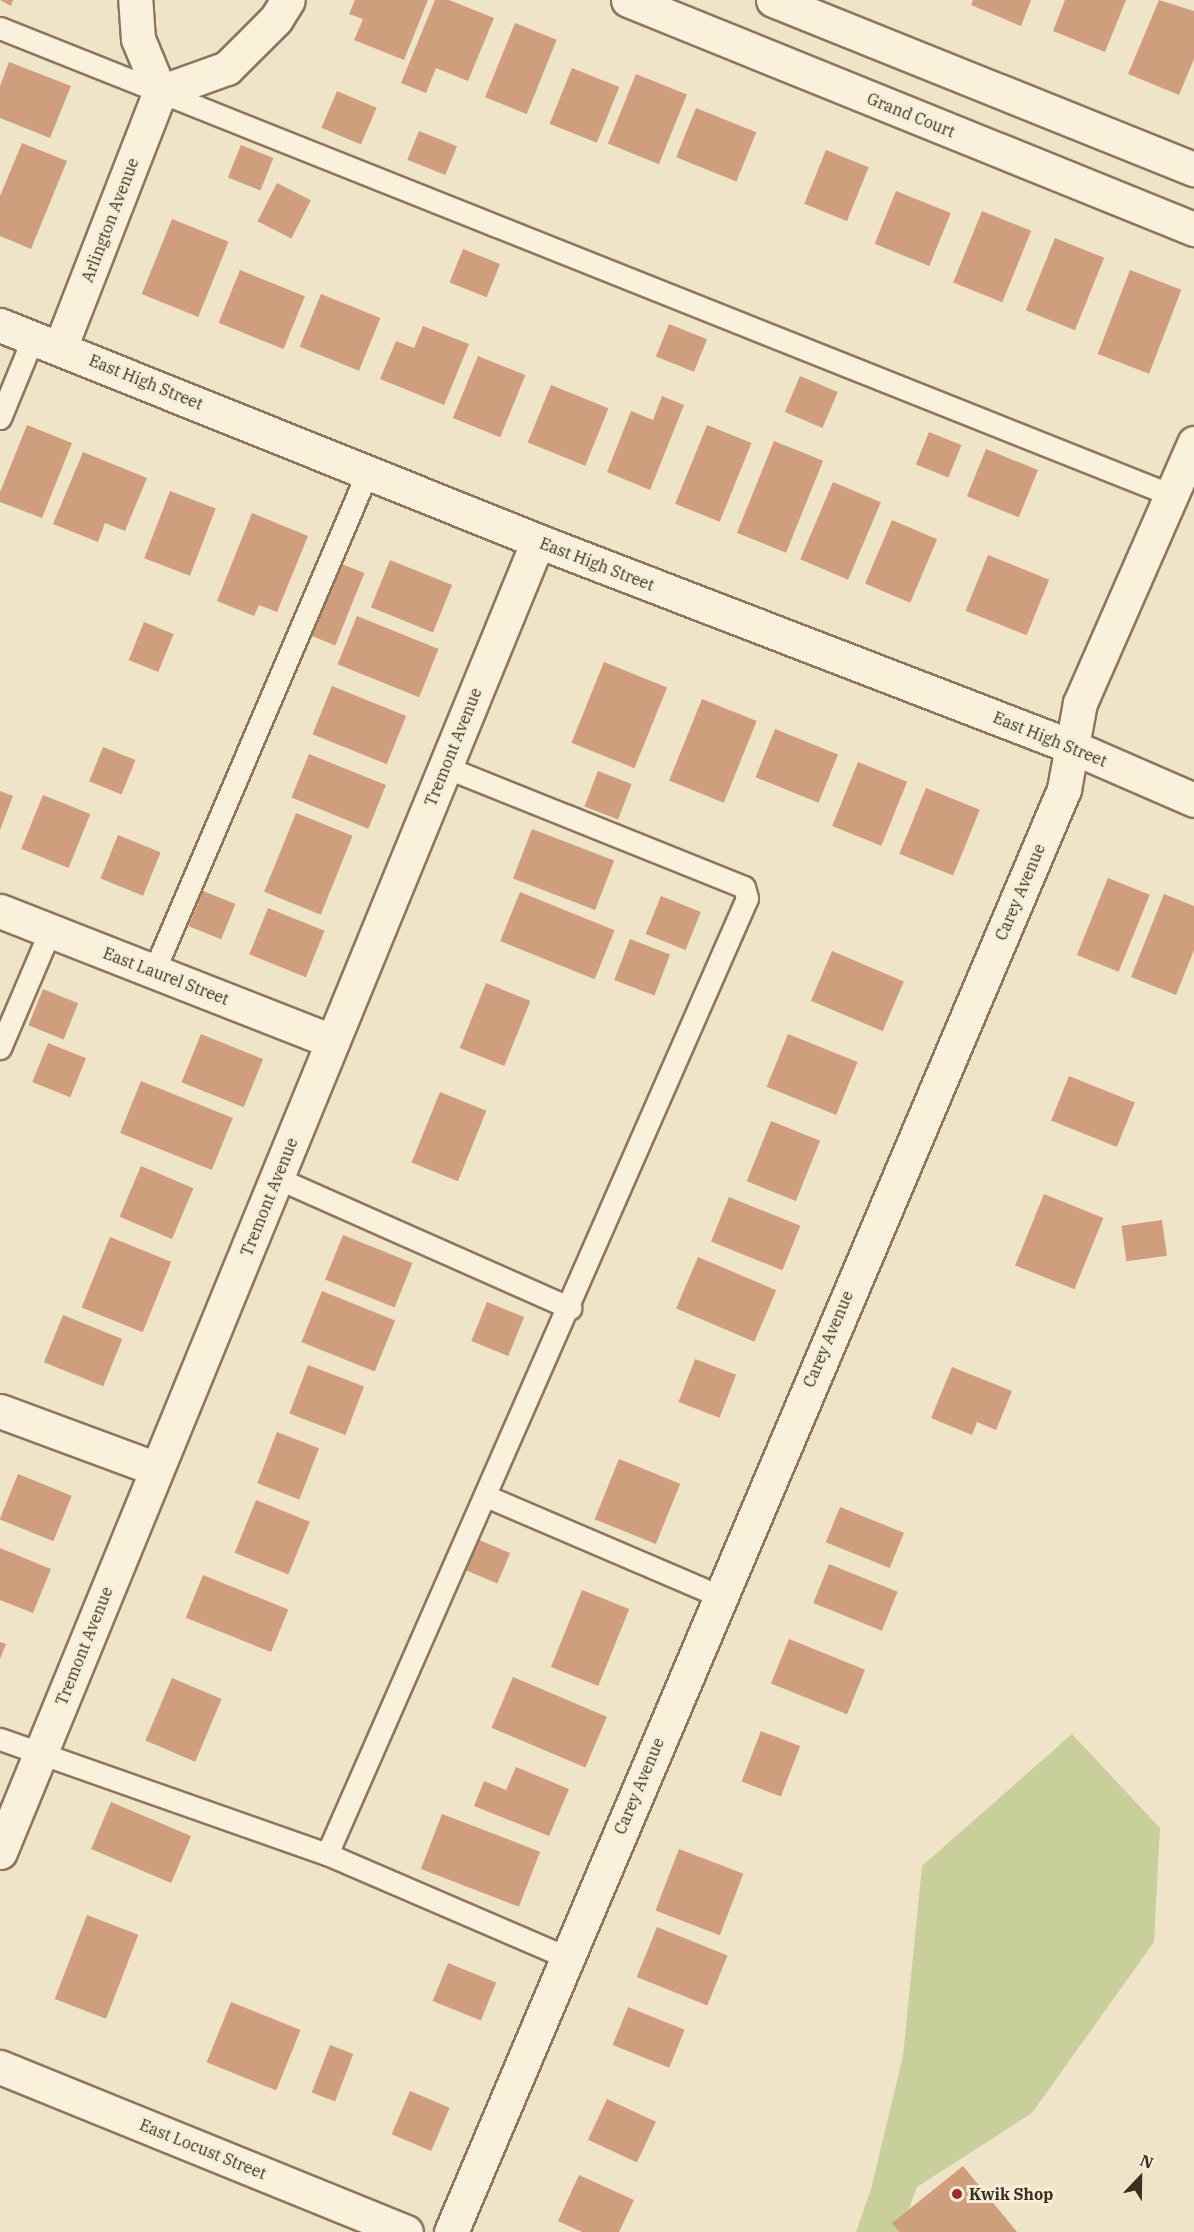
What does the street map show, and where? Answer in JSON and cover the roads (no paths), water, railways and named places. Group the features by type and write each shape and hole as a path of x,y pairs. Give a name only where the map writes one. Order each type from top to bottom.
{"street":[{"path":"135,0 138,39 160,92 227,68 276,19 288,0"},
{"name":"Grand Court","path":"628,0 1194,229"},
{"path":"773,0 1194,169"},
{"name":"Arlington Avenue","path":"47,343 160,92"},
{"name":"East High Street","path":"0,325 538,541 1071,746 1194,800"},
{"name":"Carey Avenue","path":"452,2232 718,1596 1064,789 1080,703 1194,442"},
{"name":"Tremont Avenue","path":"0,1852 538,541"},
{"name":"East Laurel Street","path":"0,911 332,1041"},
{"path":"0,1411 157,1469"},
{"name":"East Locust Street","path":"0,2067 406,2232"}],"lane":[{"path":"0,28 1172,495"},
{"path":"0,418 47,343"},
{"path":"154,971 368,471"},
{"path":"327,1854 570,1308 747,898 744,887 445,767"},
{"path":"0,1048 50,931"},
{"path":"277,1178 570,1308"},
{"path":"486,1496 718,1596"},
{"path":"0,1739 327,1854 568,1958"}],"place":[{"name":"Kwik Shop","path":"957,2194"}]}
